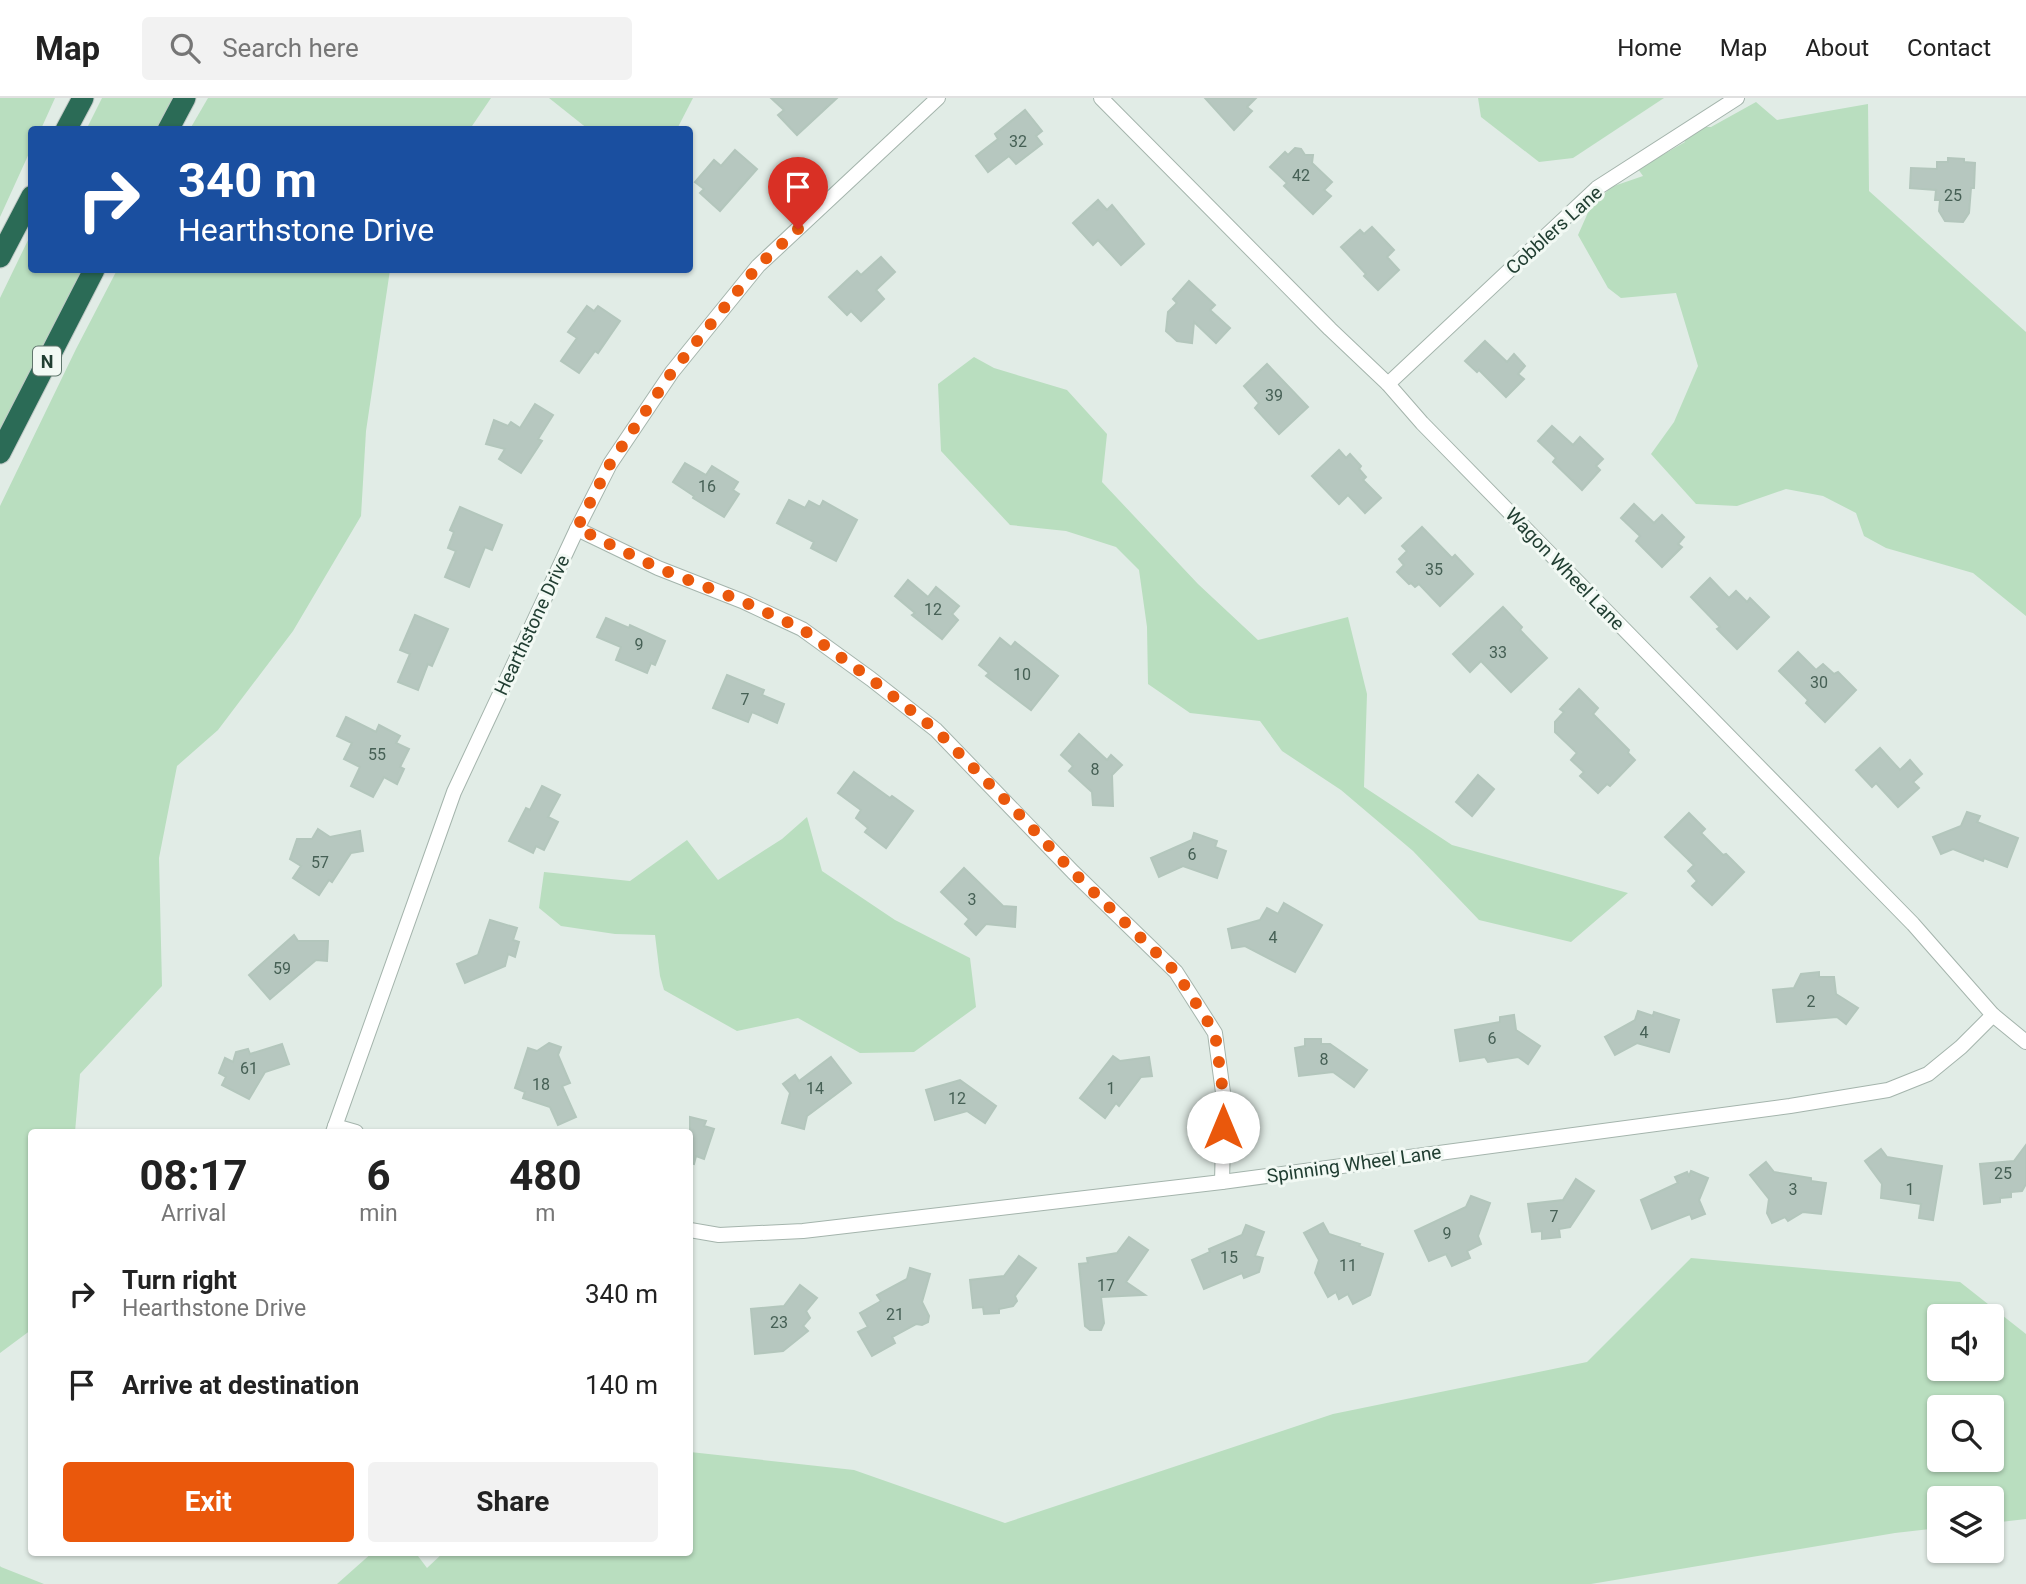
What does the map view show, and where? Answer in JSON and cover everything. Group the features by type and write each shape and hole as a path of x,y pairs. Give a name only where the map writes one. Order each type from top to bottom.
{"highway":[{"path":"68,126 83,98"},
{"path":"170,126 185,98"},
{"path":"0,257 28,204"},
{"name":"N","path":"0,453 92,273"}],"street":[{"name":"Hearthstone Drive","path":"334,1129 454,792 577,528 610,464 672,372 758,266 938,98"},
{"name":"Wagon Wheel Lane","path":"1101,98 1388,384 1432,433 1913,924 1993,1015 2026,1042"},
{"name":"Cobblers Lane","path":"1388,384 1597,188 1737,98"},
{"path":"577,528 658,568 742,601 802,629 871,679 936,730 1073,872 1176,972 1215,1033 1224,1100 1222,1182"},
{"name":"Spinning Wheel Lane","path":"693,1231 719,1235 803,1231 1222,1182 1790,1106 1888,1090 1928,1074 1961,1047 1993,1015"}],"green space":[{"path":"0,98 55,98 42,126 28,126 28,156 0,217"},
{"path":"102,98 177,98 162,126 88,126"},
{"path":"208,98 491,98 472,126 192,126"},
{"path":"549,98 693,98 679,126 584,126"},
{"path":"1478,98 1664,98 1573,158 1539,162 1481,117"},
{"path":"1756,102 1777,120 1868,104 1869,191 2026,332 2026,616 1973,573 1886,548 1864,536 1856,513 1823,496 1786,489 1737,506 1696,504 1651,454 1674,422 1698,366 1676,293 1621,298 1608,288 1578,235 1590,208 1611,187 1643,176 1638,169 1685,142 1682,138 1704,127 1711,127"},
{"path":"28,240 28,273 82,273 0,433 0,298"},
{"path":"115,273 390,273 366,431 361,516 293,631 218,730 177,766 159,858 162,986 80,1074 75,1129 28,1129 28,1332 0,1353 0,506"},
{"path":"974,357 994,368 1067,390 1107,434 1102,482 1198,584 1258,640 1348,617 1367,694 1364,787 1452,845 1628,893 1571,942 1479,920 1413,851 1341,790 1282,751 1260,721 1190,713 1148,684 1147,627 1139,570 1116,547 1066,531 1010,525 941,451 938,384"},
{"path":"807,817 822,871 895,920 970,958 976,1007 914,1052 860,1053 798,1018 737,1031 664,990 655,935 615,934 561,926 539,908 544,872 630,881 687,840 718,880 782,839"},
{"path":"1691,1258 1960,1282 1988,1304 1927,1304 1927,1381 2004,1381 2004,1317 2026,1334 2026,1519 2004,1522 2004,1486 1927,1486 1927,1529 1591,1584 337,1584 368,1556 418,1556 427,1568 440,1556 693,1556 693,1452 854,1470 1005,1523 1333,1414 1587,1362"},
{"path":"1,1567 44,1584 0,1584"}],"building":[{"path":"771,98 837,98 797,135 778,115 784,110"},
{"path":"1205,98 1256,98 1247,107 1252,111 1234,130"},
{"path":"1025,110 1042,131 1036,136 1042,144 1016,164 1009,156 988,172 976,156 998,139 995,134"},
{"path":"1295,148 1301,149 1305,155 1313,155 1312,163 1332,182 1324,190 1331,196 1313,214 1284,186 1287,183 1270,167 1285,152 1288,155"},
{"path":"735,150 757,169 720,211 700,193 704,189 695,182 714,160 721,166"},
{"path":"1948,158 1975,163 1969,213 1963,222 1945,221 1939,211 1940,200 1935,200 1936,190 1910,188 1911,168 1937,169 1937,162 1948,162"},
{"path":"1098,200 1107,210 1112,205 1144,244 1121,265 1098,240 1093,245 1073,223"},
{"path":"1372,227 1394,250 1387,257 1399,270 1378,290 1341,247 1360,230 1364,234"},
{"path":"881,257 895,272 876,290 884,299 861,321 851,311 847,315 829,297 857,271 861,275"},
{"path":"1189,281 1215,305 1210,310 1230,328 1216,343 1194,322 1192,343 1177,341 1166,331 1168,312 1177,303 1173,299"},
{"path":"587,306 594,311 598,306 620,321 598,353 595,351 579,373 561,361 577,338 568,332"},
{"path":"1485,341 1507,362 1514,354 1525,366 1518,374 1524,379 1506,397 1479,370 1477,372 1465,361"},
{"path":"1267,364 1308,407 1279,434 1255,408 1259,403 1244,386"},
{"path":"535,404 553,415 538,439 542,441 521,473 499,459 505,449 486,444 494,420 508,426 511,422 520,428"},
{"path":"1552,426 1573,445 1580,437 1603,459 1596,466 1600,470 1582,490 1553,462 1556,458 1538,441"},
{"path":"1339,450 1346,458 1350,454 1361,466 1359,469 1366,477 1363,480 1381,498 1365,513 1348,495 1339,504 1312,476"},
{"path":"685,463 706,475 712,466 738,482 733,490 739,494 724,517 673,482"},
{"path":"789,500 805,508 809,501 820,507 823,501 857,520 836,561 811,548 814,542 777,523"},
{"path":"1634,504 1654,523 1662,515 1684,537 1678,544 1682,547 1662,567 1636,541 1640,536 1621,518"},
{"path":"460,507 502,525 492,550 485,547 469,587 445,577 456,551 448,548 454,532 450,530"},
{"path":"1422,527 1452,558 1455,555 1473,574 1440,606 1419,584 1415,587 1409,584 1397,572 1404,565 1399,559 1407,551 1402,546"},
{"path":"1710,578 1729,598 1736,591 1747,602 1750,598 1769,617 1737,649 1691,597"},
{"path":"908,580 928,597 936,587 959,606 952,614 958,620 942,639 912,615 915,613 895,596"},
{"path":"1503,607 1522,627 1520,630 1547,658 1511,692 1481,661 1470,672 1453,654"},
{"path":"415,615 448,629 432,666 428,664 418,690 398,682 410,654 400,650"},
{"path":"606,618 629,628 630,625 665,641 655,665 651,663 647,673 616,660 621,647 597,637"},
{"path":"1000,638 1011,647 1015,642 1058,676 1031,710 986,676 989,673 979,665"},
{"path":"1798,652 1816,670 1823,664 1834,674 1838,672 1856,690 1825,722 1806,703 1808,700 1779,671"},
{"path":"727,675 764,690 762,695 784,704 777,723 752,712 748,722 713,708"},
{"path":"1579,689 1598,708 1593,714 1629,750 1628,753 1635,760 1610,786 1607,784 1598,793 1580,776 1584,772 1571,760 1577,753 1555,732 1555,722 1564,712 1560,709"},
{"path":"346,717 376,732 379,725 400,736 396,743 409,749 400,767 404,769 397,784 384,777 373,797 351,786 360,767 344,759 352,743 337,736"},
{"path":"1079,734 1107,760 1111,755 1122,765 1112,775 1113,806 1093,805 1092,792 1069,771 1073,766 1061,755"},
{"path":"1880,748 1900,770 1910,760 1922,774 1913,782 1919,788 1898,807 1876,783 1872,787 1856,770"},
{"path":"854,772 913,811 886,848 865,832 868,828 856,818 861,810 838,793"},
{"path":"1478,775 1494,789 1472,816 1456,802"},
{"path":"542,786 560,795 548,817 558,822 544,850 536,846 533,853 509,841 526,808 530,810"},
{"path":"1967,812 1980,816 1977,822 2018,838 2007,867 1953,849 1941,854 1933,837 1961,826"},
{"path":"1689,813 1705,829 1701,833 1744,872 1712,905 1692,886 1697,881 1688,871 1694,865 1665,837"},
{"path":"318,829 330,837 360,831 363,851 351,853 332,882 329,880 319,895 293,878 301,866 290,859 297,839 312,839"},
{"path":"1194,833 1217,841 1215,847 1226,851 1217,878 1183,866 1159,877 1151,858 1192,840"},
{"path":"964,868 1003,906 1016,907 1015,927 986,924 976,935 965,924 969,919 941,892"},
{"path":"1284,903 1322,925 1295,972 1245,946 1232,948 1228,929 1260,920 1267,908 1278,914"},
{"path":"490,920 517,928 513,940 519,942 515,957 508,954 505,966 465,983 457,964 478,955"},
{"path":"294,935 298,941 328,941 327,961 316,960 270,999 249,975"},
{"path":"1819,972 1819,977 1834,977 1836,994 1858,1008 1846,1024 1837,1017 1777,1022 1773,990 1794,988 1801,974"},
{"path":"1638,1011 1653,1016 1654,1012 1679,1020 1669,1052 1637,1043 1615,1055 1605,1037 1635,1020"},
{"path":"1514,1015 1516,1030 1540,1046 1528,1064 1518,1057 1488,1062 1485,1057 1460,1061 1455,1030 1500,1022 1500,1017"},
{"path":"1305,1039 1321,1039 1321,1044 1330,1044 1367,1070 1354,1087 1333,1072 1299,1076 1295,1048 1305,1046"},
{"path":"549,1043 561,1047 558,1055 570,1083 562,1086 576,1117 558,1125 550,1107 523,1098 525,1092 515,1088 528,1048 537,1051"},
{"path":"282,1044 289,1064 265,1072 249,1099 222,1085 226,1077 219,1073 225,1058 233,1062 236,1052 248,1049 250,1054"},
{"path":"1113,1056 1120,1061 1149,1057 1152,1076 1141,1077 1119,1106 1116,1103 1105,1118 1080,1098"},
{"path":"831,1057 851,1083 807,1116 804,1129 782,1123 790,1093 783,1084 795,1075 799,1081"},
{"path":"960,1080 996,1106 985,1123 967,1111 935,1120 926,1090"},
{"path":"690,1117 706,1121 704,1126 714,1129 704,1159 696,1156 694,1164 693,1129 690,1129"},
{"path":"2026,1145 2026,1184 2022,1191 2011,1192 2011,1197 2000,1198 2000,1202 1984,1204 1980,1164 2014,1161"},
{"path":"1881,1149 1887,1157 1942,1166 1933,1220 1919,1218 1921,1204 1881,1198 1882,1184 1865,1161"},
{"path":"1766,1162 1774,1172 1826,1183 1821,1214 1803,1212 1788,1221 1785,1217 1772,1223 1767,1213 1769,1199 1750,1175"},
{"path":"1691,1171 1708,1178 1699,1200 1705,1214 1692,1219 1690,1214 1652,1229 1641,1200 1678,1183 1675,1177 1687,1172 1689,1176"},
{"path":"1576,1179 1594,1191 1570,1227 1559,1229 1560,1237 1542,1239 1542,1231 1532,1232 1528,1204 1563,1200"},
{"path":"1471,1196 1490,1203 1478,1236 1481,1244 1467,1251 1470,1258 1452,1266 1446,1254 1429,1261 1415,1231 1466,1207"},
{"path":"1323,1223 1329,1234 1383,1254 1370,1295 1353,1304 1348,1294 1339,1299 1336,1292 1328,1297 1315,1273 1319,1260 1304,1233"},
{"path":"1246,1225 1264,1232 1255,1256 1263,1258 1259,1272 1244,1278 1242,1273 1204,1289 1192,1260 1210,1252 1209,1249 1242,1235"},
{"path":"1129,1237 1148,1250 1126,1282 1145,1295 1101,1297 1104,1323 1101,1330 1090,1330 1085,1326 1079,1264 1088,1263 1087,1258 1117,1253"},
{"path":"1019,1256 1036,1268 1015,1296 1017,1301 1013,1306 999,1309 999,1313 984,1314 983,1307 973,1308 970,1280 1004,1276"},
{"path":"910,1268 930,1274 922,1302 929,1316 928,1322 916,1324 892,1337 895,1343 872,1356 858,1332 868,1327 860,1313 881,1301 877,1295 907,1279"},
{"path":"800,1285 817,1298 806,1311 810,1318 803,1326 808,1331 783,1351 755,1354 751,1309 784,1306"}],"route":[{"path":"798,229 758,266 672,372 610,464 577,528 658,568 742,601 802,629 936,730 1073,872 1176,972 1215,1033 1224,1100 1223,1127"}]}
